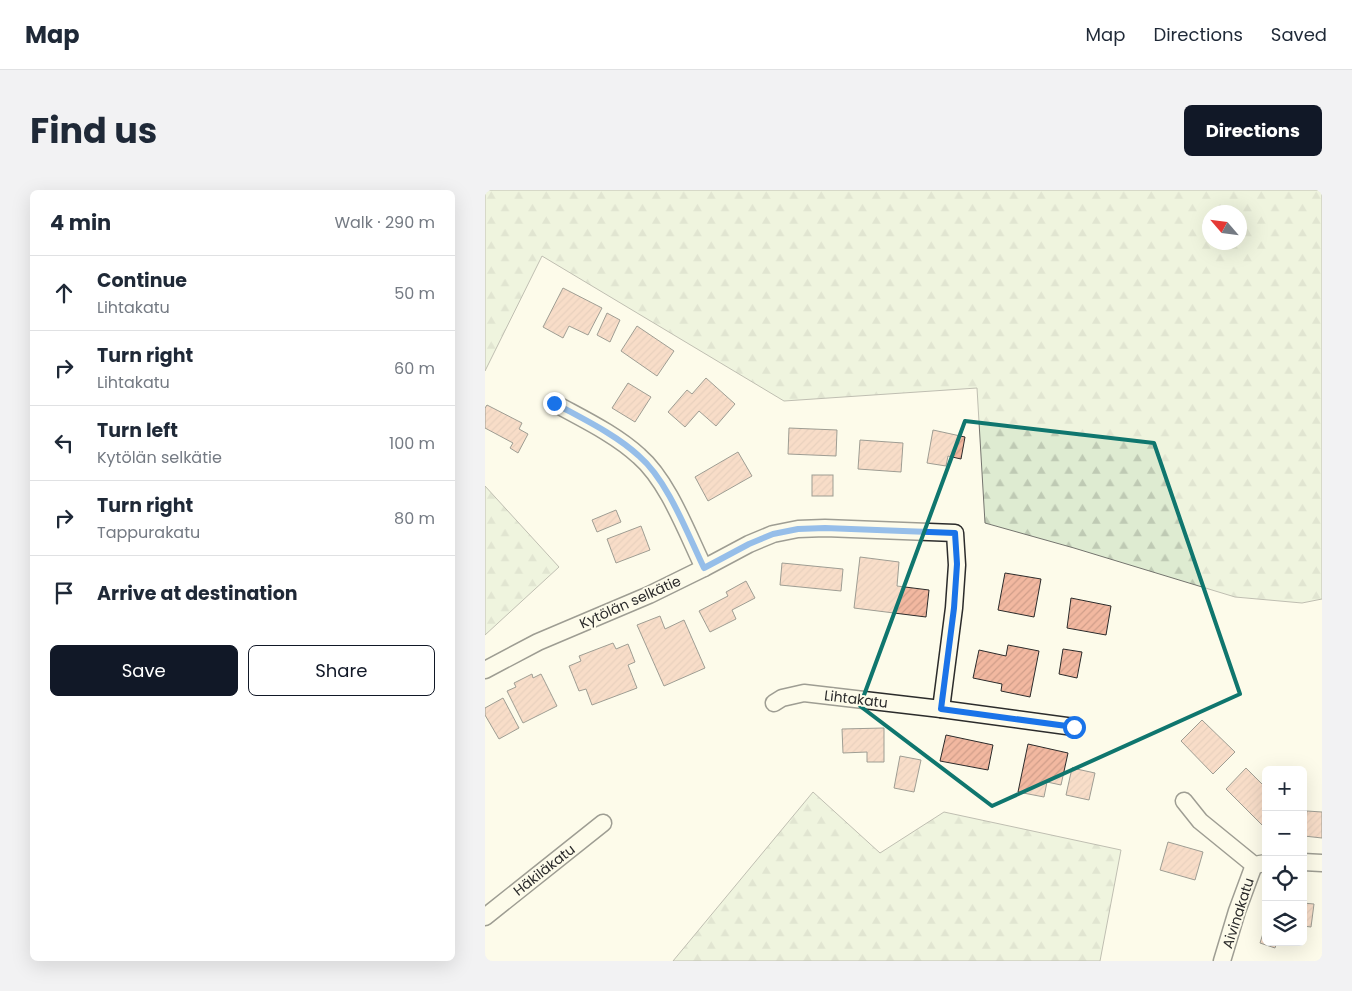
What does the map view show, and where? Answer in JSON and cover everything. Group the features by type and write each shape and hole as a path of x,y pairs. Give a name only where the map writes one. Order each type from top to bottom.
{"street":[{"path":"554,403 612,436 639,456 658,477 704,568"},
{"name":"Kytölän selkätie","path":"485,670 538,642 649,595 749,544 773,534 798,529 825,528 955,533 957,564 954,608 941,709"},
{"name":"Lihtakatu","path":"774,703 782,698 804,693 1074,727"},
{"name":"Aivinakatu","path":"1183,800 1200,821 1260,864 1237,912 1222,961"},
{"name":"Häkiläkatu","path":"485,917 603,823"},
{"path":"1307,862 1322,864"}],"highlighted area":[{"path":"965,421 1154,443 1240,694 992,806 860,706"}],"green space":[{"path":"485,190 1322,190 1322,599 1302,603 1235,597 985,523 977,388 784,401 542,256 485,371"},
{"path":"485,486 559,567 485,635"},
{"path":"813,792 880,853 944,812 1121,850 1100,961 673,961"}],"building":[{"path":"563,288 602,308 588,335 569,326 563,338 543,327"},
{"path":"607,313 620,320 610,342 597,335"},
{"path":"637,326 674,351 657,376 621,351"},
{"path":"706,378 735,404 716,426 699,411 685,427 668,412 687,390 692,394"},
{"path":"628,383 651,397 635,422 612,408"},
{"path":"487,405 522,423 519,429 528,434 518,453 510,448 513,443 485,428 485,408"},
{"path":"789,428 837,430 836,456 788,454"},
{"path":"933,430 965,437 961,459 948,456 946,466 927,463"},
{"path":"860,440 903,443 901,472 858,469"},
{"path":"738,452 752,476 708,501 695,477"},
{"path":"812,475 833,475 833,496 812,496"},
{"path":"616,510 621,522 597,532 592,520"},
{"path":"641,526 650,550 616,563 607,539"},
{"path":"860,557 899,562 897,586 929,590 926,617 854,608"},
{"path":"782,563 843,569 841,591 780,585"},
{"path":"1005,573 1041,579 1034,617 998,610"},
{"path":"746,581 755,598 732,610 736,619 710,632 699,611 728,596 726,592"},
{"path":"1071,598 1111,606 1106,635 1067,628"},
{"path":"660,616 665,629 684,620 705,668 664,686 637,625"},
{"path":"613,643 616,649 628,644 635,662 628,665 637,688 592,705 586,689 579,691 569,666 581,661 579,656"},
{"path":"1008,645 1039,651 1030,697 1001,691 1002,684 973,678 979,650 1006,656"},
{"path":"1063,649 1082,652 1077,678 1059,674"},
{"path":"532,674 533,678 541,674 557,706 523,723 507,691 516,687 514,683"},
{"path":"503,698 519,728 499,739 485,715 485,708"},
{"path":"1202,720 1235,752 1213,774 1181,741"},
{"path":"884,728 884,762 867,762 867,752 843,753 842,729"},
{"path":"946,735 993,745 988,770 940,761"},
{"path":"1028,744 1068,753 1061,785 1047,782 1044,797 1018,792"},
{"path":"900,756 921,760 914,792 894,788"},
{"path":"1072,768 1095,773 1089,800 1066,795"},
{"path":"1246,768 1262,784 1262,825 1226,789"},
{"path":"1307,811 1322,812 1322,838 1307,836"},
{"path":"1168,842 1203,852 1195,880 1160,870"},
{"path":"1307,903 1314,904 1311,927 1307,926"}],"route":[{"path":"554,403 612,436 639,456 658,477 704,568 749,544 773,534 798,529 825,528 955,533 957,564 954,608 941,709 1074,727"}]}
